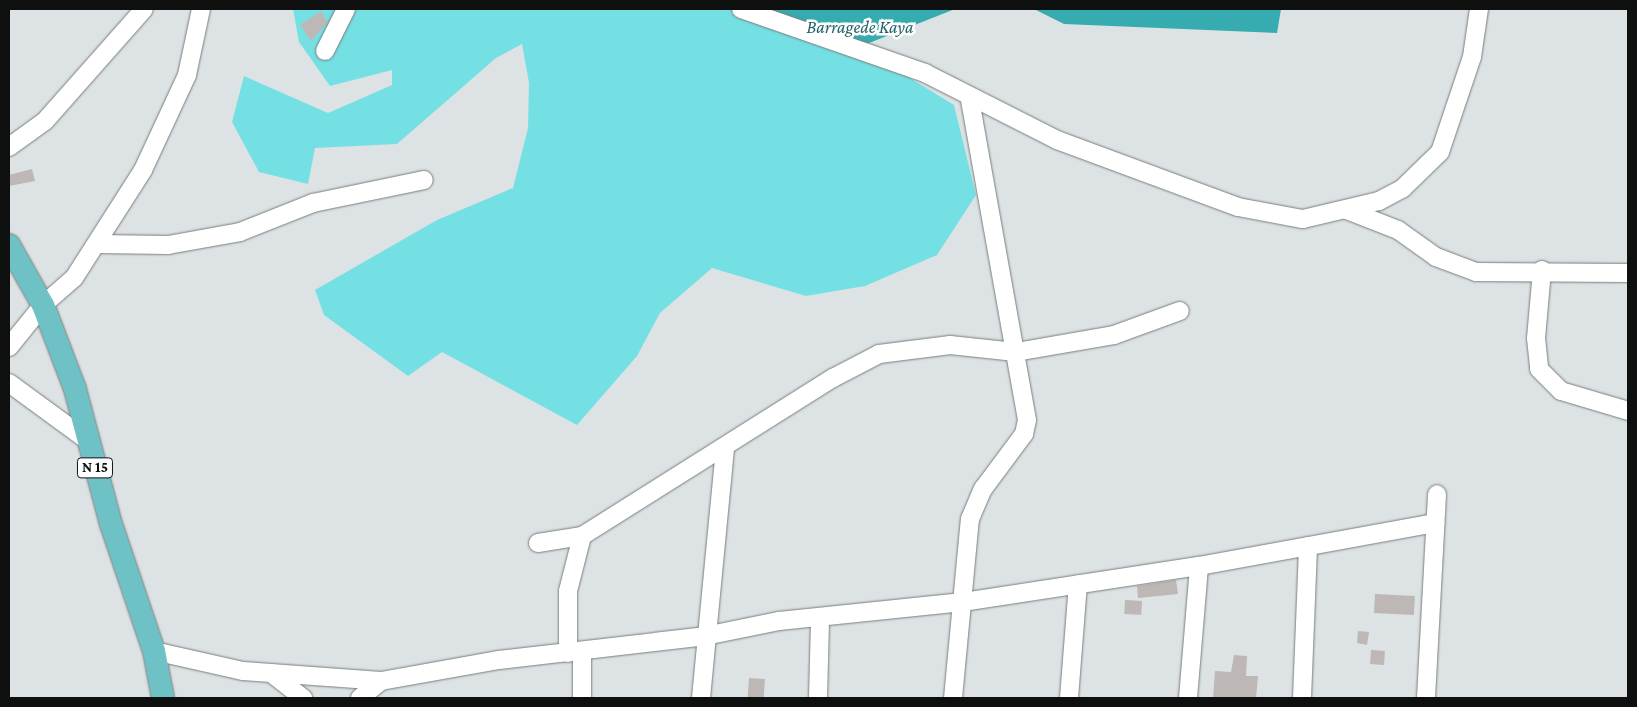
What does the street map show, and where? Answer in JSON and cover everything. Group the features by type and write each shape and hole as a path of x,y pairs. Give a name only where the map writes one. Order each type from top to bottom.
{"main road":[{"name":"N 15","path":"9,245 43,305 75,389 87,440 154,651 163,698"}],"street":[{"path":"9,146 45,122 144,9"},
{"path":"9,347 43,305 74,278 143,170 187,74 201,9"},
{"path":"324,52 346,9"},
{"path":"741,9 925,73 1057,140 1238,207 1304,219 1347,210 1404,188 1440,152 1472,57 1482,12"},
{"path":"953,698 970,519 983,490 1024,434 1027,420 969,96"},
{"path":"97,244 168,245 240,232 313,203 424,180"},
{"path":"1347,210 1398,230 1436,257 1476,272 1542,270 1628,273"},
{"path":"1542,270 1536,338 1539,369 1561,391 1628,411"},
{"path":"538,543 582,536 726,449 832,378 879,354 950,345 1016,352 1114,335 1180,311"},
{"path":"9,383 87,440"},
{"path":"701,698 705,636 726,449"},
{"path":"1426,698 1437,494"},
{"path":"154,651 271,673 382,681 705,636 745,626 820,620 963,602 1199,566 1435,523"},
{"path":"582,536 568,591 582,698"},
{"path":"1302,698 1308,546"},
{"path":"1188,698 1199,566"},
{"path":"1069,698 1078,584"},
{"path":"818,698 820,620"},
{"path":"271,673 303,698"},
{"path":"360,698 382,681"}],"shaded area":[{"path":"293,9 763,9 859,47 954,105 976,195 937,255 865,286 806,296 712,268 660,313 637,356 577,425 442,352 408,376 324,315 315,290 437,220 513,188 528,128 529,83 522,44 496,58 397,144 315,148 308,184 259,172 232,122 244,76 328,113 392,85 392,70 330,86 299,42"}],"water":[{"name":"Barragede Kaya","path":"763,9 955,9 859,47"},
{"path":"1034,9 1281,9 1277,33 1064,24"}],"building":[{"path":"321,11 328,22 311,41 300,25"},
{"path":"32,169 35,181 9,186 9,175"},
{"path":"1176,580 1178,594 1138,598 1137,586"},
{"path":"1375,594 1415,596 1414,615 1374,613"},
{"path":"1125,600 1142,601 1141,615 1124,614"},
{"path":"1358,631 1369,632 1367,645 1357,643"},
{"path":"1371,650 1385,651 1384,665 1370,664"},
{"path":"1234,655 1247,656 1246,676 1258,676 1256,698 1213,698 1215,671 1231,672"},
{"path":"749,678 765,679 764,698 748,698"}]}
